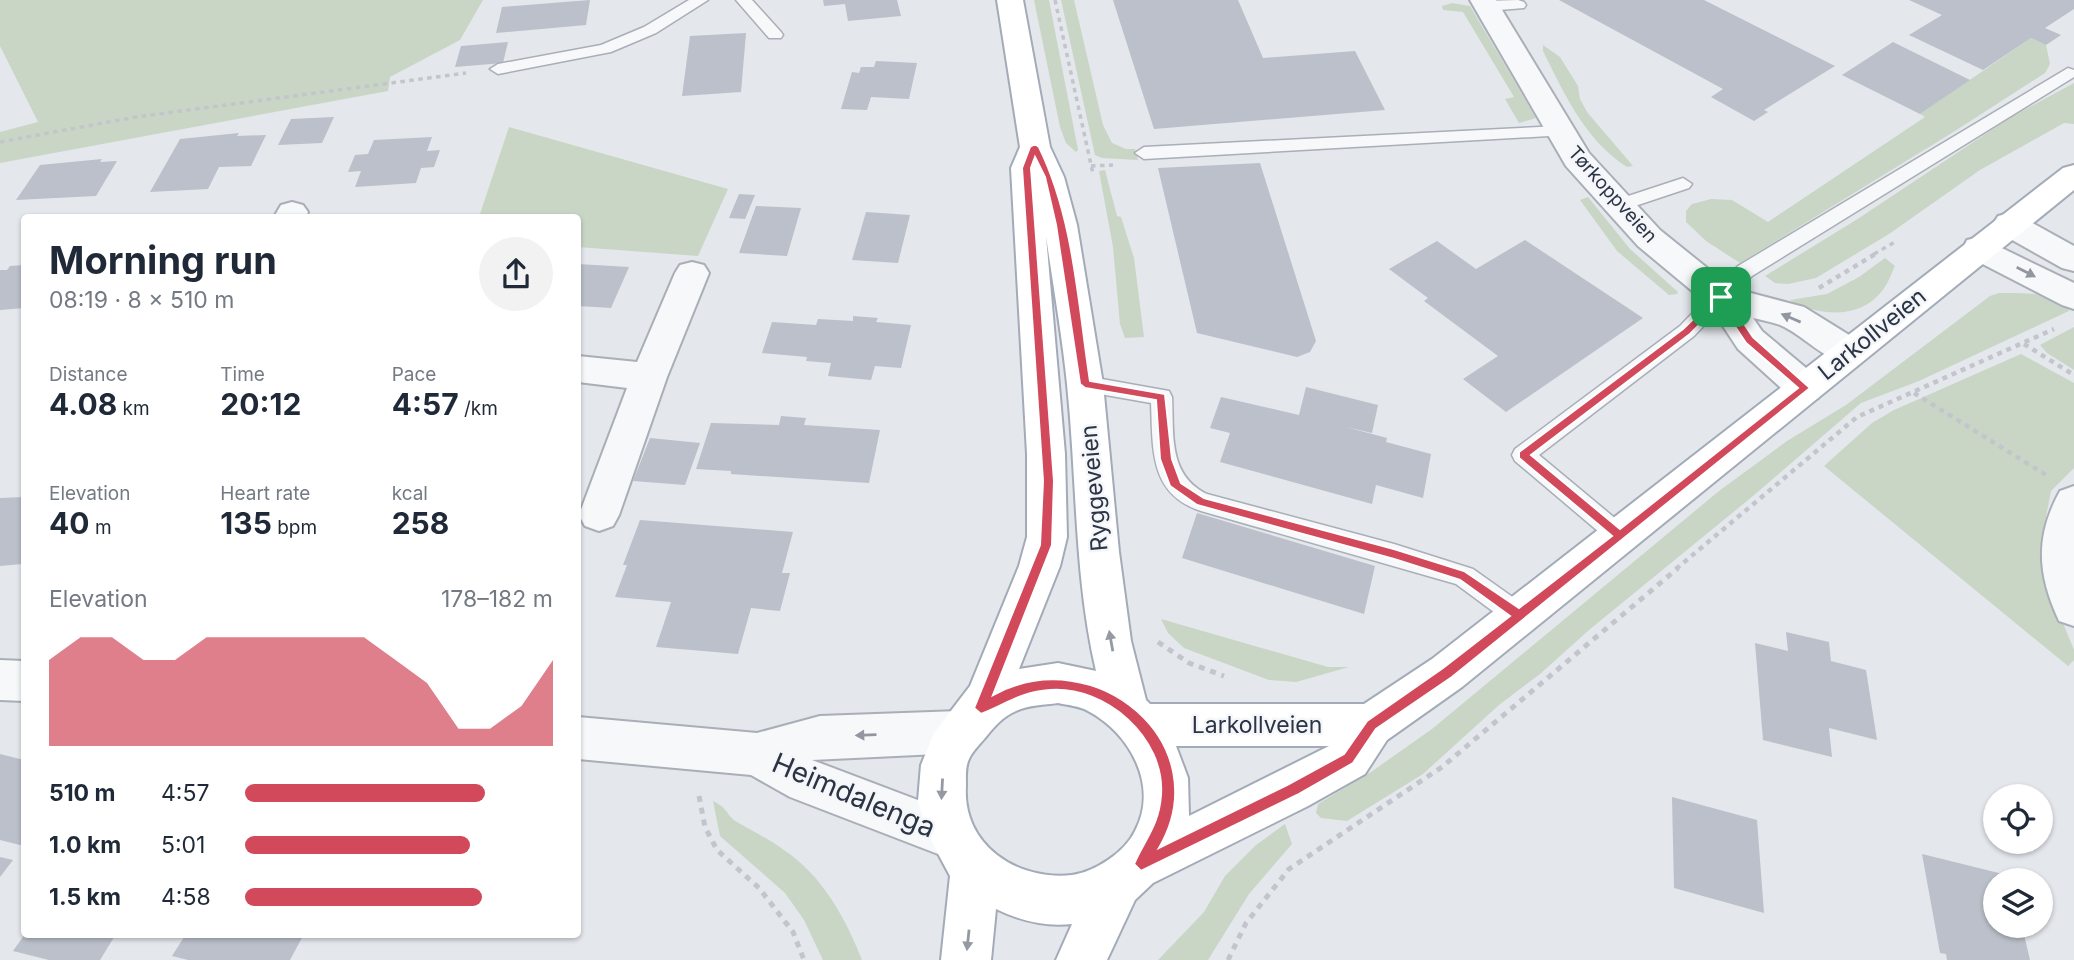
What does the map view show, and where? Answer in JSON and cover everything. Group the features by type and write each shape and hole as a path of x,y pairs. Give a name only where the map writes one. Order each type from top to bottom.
{"main road":[{"name":"Ryggeveien","path":"1010,0 1035,147 1049,177 1061,225 1085,384 1099,552 1110,641 1134,716"},
{"name":"Ryggeveien","path":"970,720 1046,545 1048,481 1026,168 1035,147"},
{"name":"Larkollveien","path":"1130,874 1349,759 1371,725 1447,673 2074,175"},
{"path":"965,960 963,853 941,800 944,765 970,720 1014,690 1052,684 1091,689 1134,716 1161,757 1168,793 1161,831 1130,874 1081,960"},
{"name":"Larkollveien","path":"1134,716 1371,725"},
{"path":"963,853 1006,892 1044,901 1083,899 1130,874"}],"street":[{"name":"Tørkoppveien","path":"1485,3 1577,159 1649,238 1721,297 1750,340 1805,388"},
{"path":"2009,224 2074,260"},
{"path":"1979,248 2069,310"},
{"path":"598,515 649,377 692,273"},
{"name":"Tørkoppveien","path":"1721,297 1792,316 1850,352"},
{"path":"581,369 649,377"},
{"path":"2064,491 2064,583 2074,608"},
{"path":"0,680 21,681"},
{"name":"Heimdalenga","path":"581,738 757,754 820,737 970,720"},
{"name":"Heimdalenga","path":"757,754 806,781 963,853"}],"lane":[{"path":"499,69 605,49 650,30 701,0"},
{"path":"744,0 775,35"},
{"path":"1485,3 1518,5"},
{"path":"1620,536 1523,455 1687,331 1745,271 2068,73"},
{"path":"1144,153 1560,131"},
{"path":"1620,205 1684,184"},
{"path":"1085,384 1161,397 1166,459 1171,477 1176,486 1194,498 1464,576 1519,615"}],"path":[{"path":"0,142 136,117 344,87 499,69"},
{"path":"1228,960 1246,923 1289,869 1442,767 1857,417 2023,344 2069,310"},
{"path":"2023,344 2074,375"},
{"path":"1913,392 2064,491"},
{"path":"699,750 696,783 705,827 717,849 759,888 793,932 804,960"}],"green space":[{"path":"0,0 483,0 460,40 390,77 388,91 0,163 0,132 38,122 0,46"},
{"path":"1034,0 1049,0 1078,150 1076,152 1066,143 1060,127"},
{"path":"1061,0 1074,0 1103,125 1112,143 1126,149 1135,149 1138,160 1102,158 1095,155"},
{"path":"1452,3 1470,6 1536,118 1519,123 1505,99 1514,97 1463,12 1443,10 1442,6"},
{"path":"2031,38 2046,45 2050,64 2045,73 1740,263 1706,241 1686,222 1686,211 1692,204 1711,199 1732,200 1768,222 1925,117 1920,114"},
{"path":"1543,45 1560,57 1578,86 1580,99 1587,112 1633,166 1627,167 1612,156 1588,130 1560,84 1543,51"},
{"path":"2074,83 2074,124 2064,123 1980,170 1889,234 1816,278 1788,284 1775,283 1765,276 1856,220 2011,117"},
{"path":"509,127 728,189 698,256 581,247 581,214 480,214"},
{"path":"1105,170 1117,216 1121,217 1134,258 1144,337 1125,338 1120,324 1113,247 1099,171"},
{"path":"1588,197 1630,249 1678,292 1677,294 1669,295 1617,251 1580,200"},
{"path":"1885,258 1895,266 1889,279 1882,291 1862,307 1850,311 1825,312 1790,300 1827,294 1859,277"},
{"path":"1999,293 2027,293 2049,297 2065,304 2069,311 1919,381 1861,403 1540,674 1499,705 1423,774 1347,821 1321,818 1316,813 1318,804 1371,772 1432,729 1719,491 1787,441 1846,405 1990,296"},
{"path":"2074,327 2074,370 2047,353 2040,345"},
{"path":"2021,354 2074,383 2074,468 2051,491 2041,543 2045,579 2074,650 2074,660 2068,666 1824,466 1872,423 1894,410"},
{"path":"1161,619 1328,667 1349,667 1296,682 1269,680 1184,648 1168,633"},
{"path":"713,801 722,806 737,822 778,846 810,872 840,914 862,960 823,960 804,920 785,893 720,836"},
{"path":"1285,824 1292,844 1249,894 1208,960 1158,960 1204,912 1225,876 1256,845"}],"building":[{"path":"590,0 586,25 496,33 502,7"},
{"path":"823,0 897,0 901,16 848,21 845,4 824,6"},
{"path":"1113,0 1238,0 1263,58 1355,51 1385,110 1154,129"},
{"path":"1559,0 1704,0 1835,66 1764,110 1768,112 1754,121 1711,97 1723,89"},
{"path":"1909,0 2074,0 2074,9 2045,28 2061,35 2046,45 2031,38 1983,70 1909,35 1942,15"},
{"path":"746,33 741,92 682,96 690,36"},
{"path":"508,42 503,63 455,67 461,46"},
{"path":"1893,42 1970,80 1920,114 1842,75"},
{"path":"876,61 917,63 909,99 871,97 867,110 841,109 852,72 859,73 861,67 874,67"},
{"path":"334,117 322,143 278,145 291,119"},
{"path":"239,133 237,136 266,135 251,166 219,167 208,189 150,192 180,139"},
{"path":"432,137 427,151 440,150 434,167 421,168 416,183 355,187 361,171 348,172 355,155 368,154 374,140"},
{"path":"102,159 100,162 117,161 96,196 16,200 40,165"},
{"path":"1260,163 1316,341 1310,352 1297,357 1197,333 1158,168"},
{"path":"739,194 755,195 745,219 729,218"},
{"path":"756,206 801,208 787,256 739,253"},
{"path":"866,212 910,215 898,263 852,260"},
{"path":"1525,240 1643,318 1506,412 1463,379 1498,356 1424,301 1428,298 1389,269 1437,241 1476,269"},
{"path":"581,264 629,267 611,308 581,306"},
{"path":"21,265 21,308 0,310 0,270 7,270 10,266"},
{"path":"853,316 878,318 876,322 911,325 901,368 875,366 871,380 828,376 831,363 806,361 807,357 762,353 772,322 816,325 818,319 853,321"},
{"path":"1306,387 1378,405 1372,433 1346,427 1387,438 1386,442 1431,454 1423,498 1376,485 1372,504 1220,462 1230,433 1210,428 1221,397 1299,415"},
{"path":"781,416 806,418 804,425 880,430 869,483 731,474 731,471 696,469 711,423 779,425"},
{"path":"650,438 700,443 685,485 633,481"},
{"path":"21,497 21,564 0,566 0,498"},
{"path":"1197,513 1375,566 1364,614 1182,558"},
{"path":"640,520 793,532 782,573 790,573 780,611 751,608 738,654 656,647 671,602 615,597 627,565 623,565"},
{"path":"1786,632 1829,642 1831,661 1866,670 1877,740 1829,728 1832,757 1763,740 1755,643 1788,651"},
{"path":"0,754 21,759 21,845 0,840"},
{"path":"1672,797 1757,820 1764,913 1674,888"},
{"path":"1922,854 1983,869 1983,938 2025,938 2030,960 1947,960 1946,954 1940,953"},
{"path":"0,857 13,860 0,877"},
{"path":"22,938 114,938 100,960 49,960 13,951"},
{"path":"183,938 302,938 290,960 188,960 172,956"}],"route":[{"path":"1721,297 1687,331 1523,455 1620,536 1447,673 1371,725 1349,759 1141,864 1161,831 1168,793 1161,757 1143,725 1126,708 1091,689 1052,684 1014,690 981,708 1046,545 1048,481 1026,168 1035,147 1049,177 1061,225 1085,384 1161,397 1166,459 1176,486 1201,502 1394,554 1464,576 1519,615 1674,493 1805,388 1750,340 1721,297"}]}
